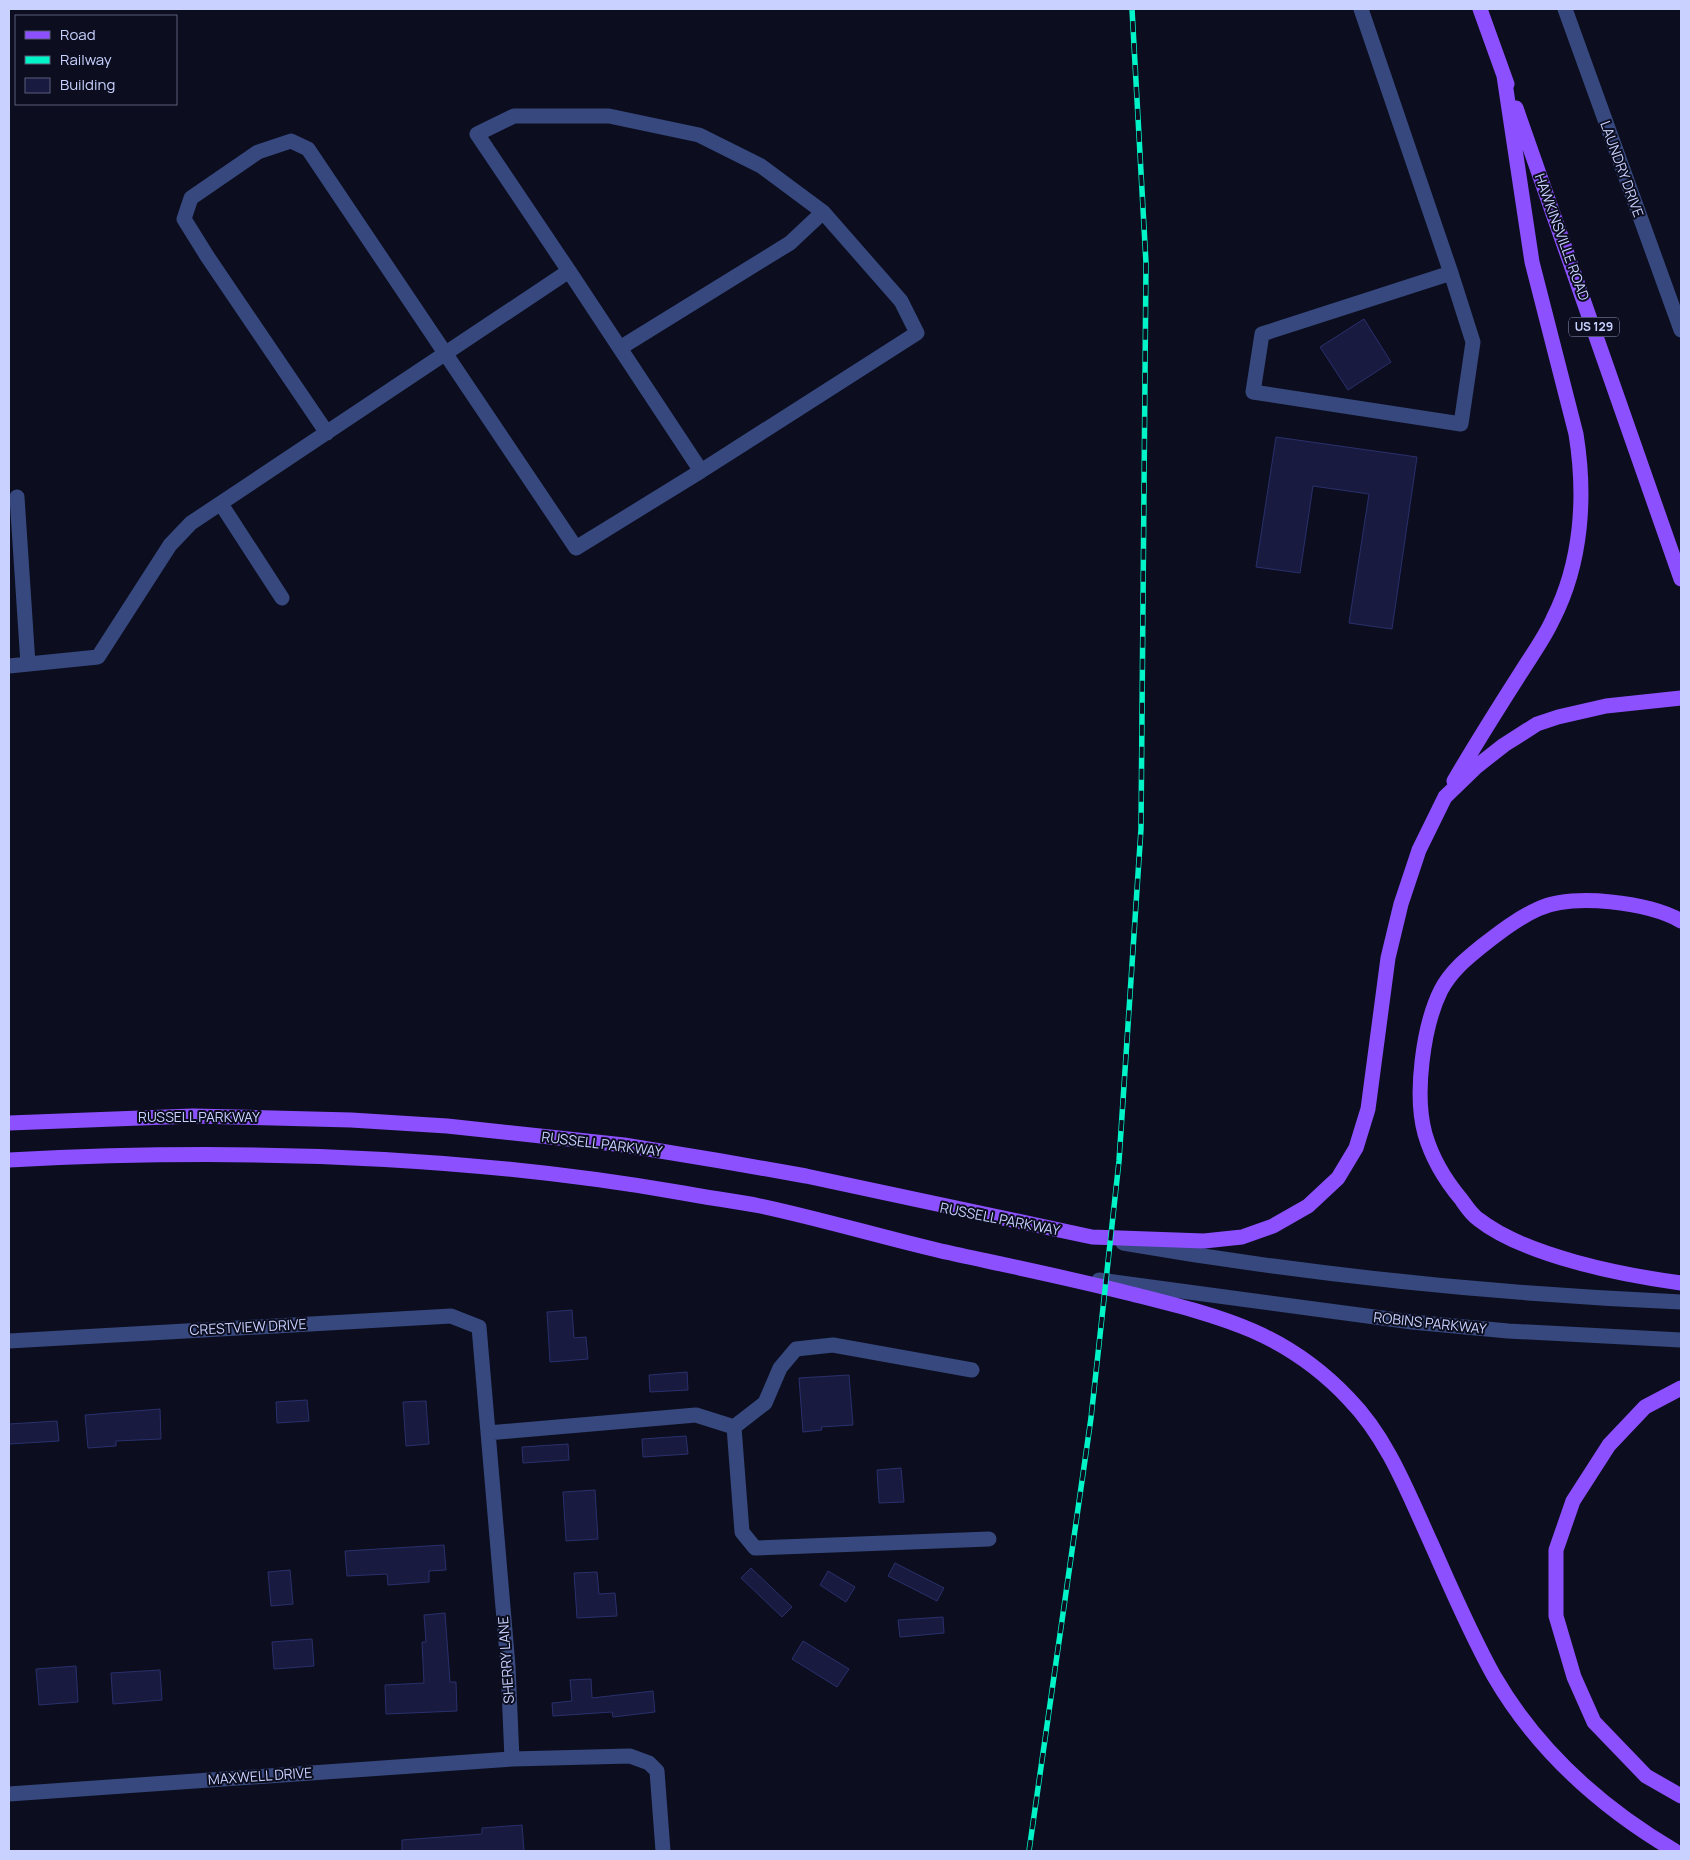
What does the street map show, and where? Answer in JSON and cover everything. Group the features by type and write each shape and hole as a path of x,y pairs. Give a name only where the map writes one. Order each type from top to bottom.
{"main road":[{"name":"HAWKINSVILLE ROAD","path":"1480,9 1681,578"},
{"name":"RUSSELL PARKWAY","path":"9,1123 193,1116 342,1120 447,1126 624,1145 806,1176 1092,1237 1188,1247 1242,1236 1292,1217 1324,1192 1347,1164 1363,1131 1368,1109 1388,958 1401,904 1419,850 1445,797 1472,750 1553,619 1570,578 1582,501 1576,434 1532,262 1504,76"},
{"path":"1445,797 1476,767 1504,745 1537,724 1558,716 1606,706 1681,698"},
{"path":"1681,921 1622,901 1564,902 1540,908 1514,922 1458,965 1441,989 1430,1020 1419,1074 1425,1133 1445,1181 1476,1218 1496,1232 1538,1250 1628,1276 1681,1283"},
{"path":"9,1160 161,1154 245,1154 322,1155 486,1166 623,1183 759,1206 940,1251 1179,1298 1259,1332 1312,1365 1354,1403 1387,1450 1475,1640 1512,1705 1547,1749 1596,1796 1675,1851"},
{"path":"1681,1388 1645,1407 1609,1445 1573,1501 1556,1550 1556,1616 1574,1677 1594,1722 1646,1776 1681,1796"}],"street":[{"path":"1361,9 1451,273 1473,342 1461,424 1253,392 1262,334 1451,273"},
{"name":"LAUNDRY DRIVE","path":"1565,9 1681,330"},
{"path":"327,433 184,219 191,198 258,152 291,141 308,149 576,548 701,471 917,333 902,301 823,212 761,166 699,135 609,116 514,116 477,134 701,471"},
{"path":"620,348 790,243 823,212"},
{"path":"9,666 98,657 170,545 191,523 569,271"},
{"path":"17,497 28,664"},
{"path":"221,504 282,598"},
{"path":"1188,1247 1383,1281 1578,1298 1681,1302"},
{"name":"ROBINS PARKWAY","path":"1179,1298 1508,1331 1681,1340"},
{"name":"CRESTVIEW DRIVE","path":"9,1341 450,1316 479,1327 480,1333"},
{"name":"SHERRY LANE","path":"480,1333 508,1666 512,1759"},
{"path":"734,1427 765,1403 780,1368 796,1349 833,1345 972,1370"},
{"path":"488,1432 696,1415 734,1427"},
{"path":"734,1427 742,1532 755,1548 989,1539"},
{"path":"512,1759 630,1756 649,1763 657,1771 663,1851"},
{"name":"MAXWELL DRIVE","path":"9,1794 512,1759"}],"building":[{"path":"1364,319 1391,362 1348,390 1320,347"},
{"path":"1276,437 1417,457 1392,629 1349,623 1369,494 1313,486 1300,573 1256,567"},
{"path":"572,1310 574,1338 586,1337 588,1359 550,1362 547,1312"},
{"path":"687,1372 688,1390 650,1392 649,1375"},
{"path":"849,1375 853,1425 821,1427 822,1430 803,1432 799,1378"},
{"path":"307,1400 309,1421 277,1423 276,1402"},
{"path":"426,1401 429,1444 406,1446 403,1402"},
{"path":"160,1409 161,1439 116,1441 116,1446 88,1448 85,1415"},
{"path":"57,1421 59,1441 9,1444 9,1424"},
{"path":"686,1436 688,1454 643,1457 642,1439"},
{"path":"568,1444 569,1460 523,1463 522,1447"},
{"path":"901,1468 904,1502 879,1503 877,1470"},
{"path":"595,1490 598,1539 566,1541 563,1492"},
{"path":"444,1545 446,1570 429,1571 429,1582 388,1585 387,1574 347,1576 345,1551"},
{"path":"895,1563 944,1588 937,1601 888,1576"},
{"path":"751,1568 792,1607 782,1617 741,1578"},
{"path":"290,1570 293,1604 271,1606 268,1572"},
{"path":"828,1571 855,1587 846,1602 820,1585"},
{"path":"597,1572 599,1594 615,1593 617,1616 577,1618 574,1573"},
{"path":"445,1613 450,1682 456,1682 457,1711 386,1714 385,1685 424,1683 422,1642 426,1642 424,1615"},
{"path":"943,1617 944,1633 900,1637 898,1620"},
{"path":"312,1639 314,1666 274,1669 272,1642"},
{"path":"803,1641 849,1669 837,1687 792,1659"},
{"path":"76,1666 78,1702 39,1705 36,1669"},
{"path":"160,1670 162,1700 113,1704 111,1673"},
{"path":"591,1679 592,1698 653,1691 655,1712 613,1717 612,1712 553,1716 552,1703 572,1701 570,1680"},
{"path":"522,1825 524,1851 402,1851 402,1840 482,1834 482,1828"}],"railway":[{"path":"1029,1851 1091,1418 1119,1161 1141,829 1146,263 1132,9"}]}
